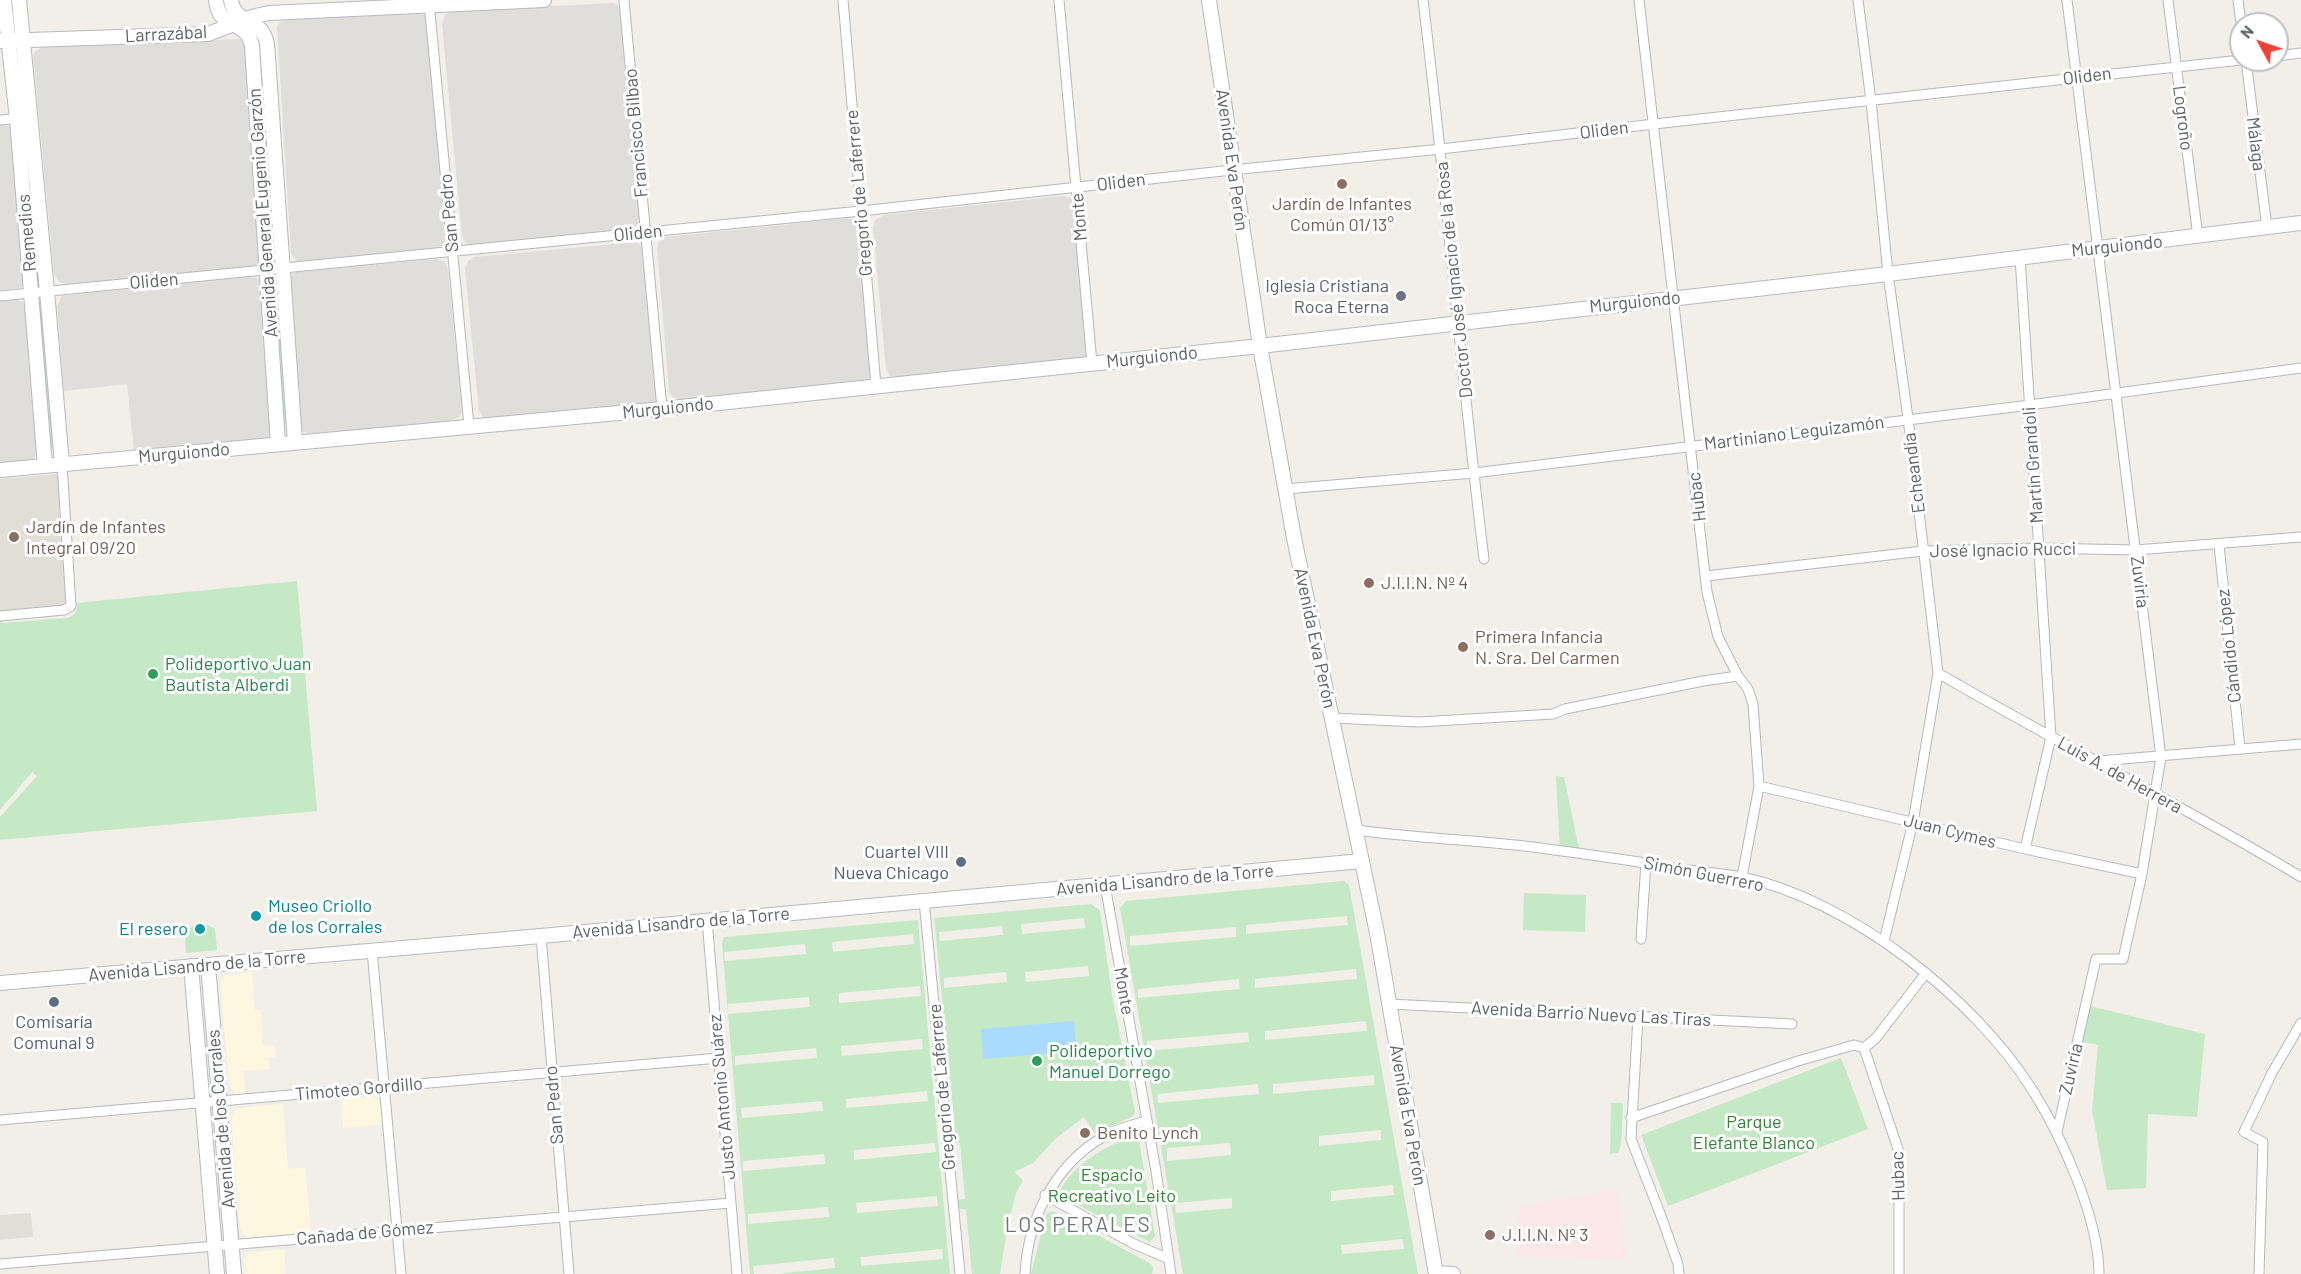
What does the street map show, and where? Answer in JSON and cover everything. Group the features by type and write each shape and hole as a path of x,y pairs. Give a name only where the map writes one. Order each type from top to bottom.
{"street":[{"name":"Remedios","path":"4,0 48,291 62,464"},
{"name":"Remedios","path":"11,41 19,0"},
{"name":"Avenida General Eugenio Garzón","path":"216,0 217,11 223,19 257,25 265,36 267,44 295,442"},
{"name":"Avenida General Eugenio Garzón","path":"231,0 232,10 251,38 252,46 278,444"},
{"name":"Larrazábal","path":"11,41 208,34 269,13 429,3 544,0"},
{"name":"Francisco Bilbao","path":"624,0 662,409"},
{"name":"Gregorio de Laferrere","path":"843,0 876,386"},
{"name":"Monte","path":"1059,0 1092,363"},
{"name":"Avenida Eva Perón","path":"1209,0 1260,346 1285,489 1304,590 1362,861 1436,1274"},
{"name":"Doctor José Ignacio de la Rosa","path":"1423,0 1484,559"},
{"name":"Hubac","path":"1639,0 1707,592 1718,637 1738,676 1748,689 1753,704 1759,786 1742,878"},
{"name":"Echeandía","path":"1858,0 1871,101 1888,274 1908,418 1938,674 1913,822 1884,941"},
{"name":"Zuviría","path":"2057,1132 2096,959 2123,959 2142,874 2161,757 2067,0"},
{"name":"Logroño","path":"2168,0 2198,237"},
{"name":"San Pedro","path":"429,3 469,426"},
{"name":"Oliden","path":"0,296 861,211 2229,61"},
{"name":"Málaga","path":"2248,72 2267,228"},
{"name":"Remedios","path":"23,118 32,293 45,466"},
{"path":"0,120 23,118"},
{"name":"Murguiondo","path":"0,470 662,409 1260,346 1888,274 2301,223"},
{"name":"Martín Grandoli","path":"2020,257 2051,737 2025,849"},
{"name":"Martiniano Leguizamón","path":"1285,489 1474,473 1908,418 2030,405 2301,368"},
{"path":"0,616 64,610 71,606 62,464"},
{"name":"José Ignacio Rucci","path":"1706,576 1923,551 2039,548 2136,550 2301,537"},
{"name":"Cándido López","path":"2219,545 2240,748"},
{"name":"Luis A. de Herrera","path":"1938,674 2099,761 2301,877"},
{"path":"1332,718 1419,722 1553,714 1565,709 1738,676"},
{"path":"2099,761 2301,744"},
{"name":"Juan Cymes","path":"1759,786 2025,849 2142,874"},
{"name":"Simón Guerrero","path":"1356,830 1407,837 1532,847 1646,862 1742,878 1811,901 1884,941 1939,983 2024,1075 2057,1132 2086,1205 2094,1234 2099,1274"},
{"name":"Avenida Lisandro de la Torre","path":"0,983 1362,861"},
{"path":"1641,939 1646,862"},
{"name":"Monte","path":"1105,885 1171,1274"},
{"name":"Gregorio de Laferrere","path":"924,900 960,1274"},
{"name":"Justo Antonio Suárez","path":"707,920 737,1274"},
{"name":"San Pedro","path":"541,936 569,1274"},
{"path":"372,950 401,1274"},
{"name":"Avenida de los Corrales","path":"208,965 234,1274"},
{"name":"Avenida de los Corrales","path":"191,966 217,1274"},
{"path":"1631,1118 1798,1061 1854,1045 1864,1048 1876,1038 1926,973"},
{"name":"Avenida Barrio Nuevo Las Tiras","path":"1389,1004 1792,1024"},
{"path":"1638,1017 1631,1139 1661,1216 1678,1264 1679,1274"},
{"path":"2259,1274 2264,1142 2244,1132 2272,1073 2301,1023"},
{"name":"Hubac","path":"1864,1048 1899,1152 1899,1274"},
{"name":"Timoteo Gordillo","path":"0,1120 719,1058"},
{"path":"1025,1274 1031,1230 1046,1195 1060,1175 1087,1148 1114,1131 1146,1121"},
{"path":"1046,1195 1134,1244 1169,1259"},
{"name":"Cañada de Gómez","path":"0,1263 731,1203"},
{"path":"1436,1274 1453,1274"}],"shaded area":[{"path":"613,3 622,7 642,224 637,229 473,246 466,243 462,236 442,24 445,15 453,11"},
{"path":"423,14 428,19 448,243 443,248 298,262 291,253 277,27 279,23 286,20"},
{"path":"242,39 248,42 262,263 255,266 66,284 59,282 54,274 33,56 35,52 44,46"},
{"path":"0,125 13,129 25,285 20,288 0,290"},
{"path":"1062,196 1071,198 1075,202 1087,356 895,378 890,376 886,369 873,228 875,220 884,215"},
{"path":"849,218 859,222 872,375 870,378 681,400 672,397 669,390 657,249 659,242 666,237"},
{"path":"636,242 645,248 657,400 653,403 488,420 484,418 479,411 465,269 468,261 474,257"},
{"path":"437,259 445,262 448,269 462,410 459,417 447,422 309,434 302,431 299,427 289,279 291,276 296,272"},
{"path":"252,276 261,280 271,435 266,439 134,451 127,384 64,391 57,306 62,296"},
{"path":"16,299 26,304 38,455 31,460 0,464 0,300"},
{"path":"58,474 67,600 65,605 0,613 0,479"},
{"path":"252,972 255,1010 261,1010 263,1046 275,1046 275,1057 269,1057 270,1069 244,1071 245,1094 239,1095 233,1092 229,1083 220,981 225,975"},
{"path":"374,1097 383,1101 386,1124 343,1128 341,1099"},
{"path":"283,1104 288,1169 305,1168 311,1233 249,1238 240,1228 231,1116 235,1110 241,1108"},
{"path":"1617,1190 1627,1259 1516,1256 1519,1206"},
{"path":"31,1213 33,1237 0,1240 0,1215"},
{"path":"284,1249 286,1274 245,1274 244,1261 248,1253"}],"green space":[{"path":"261,49 277,252 274,253 270,250 258,50"},
{"path":"274,286 279,286 288,423 286,424 282,422"},
{"path":"38,307 43,307 54,447 51,448 48,446"},
{"name":"Polideportivo Juan Bautista Alberdi","path":"297,581 317,811 0,840 0,817 37,776 32,772 0,810 0,620 3,623 67,618 75,613 77,603"},
{"path":"1556,776 1564,777 1580,854 1560,852"},
{"path":"1344,881 1349,885 1418,1274 1183,1274 1120,908 1126,901","holes":["1347,916 1348,925 1246,934 1246,925","1236,927 1236,937 1130,946 1130,936","1356,969 1357,979 1255,988 1255,979","1239,979 1240,989 1138,998 1138,989","1366,1021 1367,1031 1265,1040 1265,1031","1248,1032 1249,1042 1147,1051 1147,1041","1374,1075 1374,1085 1273,1094 1273,1084","1258,1084 1259,1094 1158,1103 1157,1094","1381,1130 1381,1140 1319,1146 1319,1136","1230,1143 1231,1155 1167,1161 1167,1148","1393,1185 1394,1195 1331,1201 1331,1191","1232,1198 1232,1208 1176,1213 1175,1203","1403,1239 1404,1249 1342,1254 1341,1245"]},
{"path":"1524,893 1586,895 1585,932 1523,930"},
{"path":"1091,904 1100,910 1112,995 1135,1112 1133,1116 1095,1134 1084,1117 1055,1139 1033,1163 1014,1172 1023,1180 1016,1193 1007,1229 1000,1274 972,1274 966,1209 958,1209 957,1200 965,1199 960,1143 952,1143 951,1132 955,1129 934,918","holes":["1084,918 1085,928 1022,934 1021,924","1002,926 1003,935 940,941 939,932","1088,966 1089,976 1026,982 1025,972","1006,972 1007,982 944,988 944,978"]},
{"path":"918,920 950,1274 776,1274 835,1268 834,1258 753,1266 754,1274 750,1274 728,1014 722,943 724,937","holes":["913,934 914,944 833,952 832,942","805,944 806,954 725,961 724,952","920,986 921,996 839,1003 839,993","809,997 810,1007 728,1014 728,1004","922,1039 923,1049 842,1056 841,1046","816,1048 817,1058 735,1065 735,1056","927,1091 928,1101 846,1108 846,1099","822,1101 823,1111 742,1118 741,1108","935,1143 936,1152 854,1160 854,1150","824,1154 825,1164 743,1171 743,1161","937,1196 938,1206 857,1213 856,1203","828,1207 829,1217 748,1224 748,1214","942,1249 943,1259 861,1266 861,1257"]},
{"path":"198,922 215,929 217,950 186,953 186,935 190,928"},
{"path":"2086,1005 2205,1034 2197,1117 2148,1114 2146,1188 2107,1190 2092,1110 2098,1045 2078,1041"},
{"name":"Parque Elefante Blanco","path":"1841,1058 1868,1129 1668,1206 1641,1135"},
{"path":"1611,1103 1623,1103 1620,1149 1618,1153 1610,1154"},
{"name":"Espacio Recreativo Leito","path":"1135,1136 1139,1139 1155,1236 1150,1242 1062,1197 1060,1191 1073,1172 1092,1156"},
{"path":"1053,1211 1151,1264 1152,1274 1031,1274 1046,1214"}],"water":[{"path":"1074,1021 1076,1051 983,1059 981,1029"}],"place":[{"name":"Jardín de Infantes Común 01/13°","path":"1342,184"},
{"name":"Iglesia Cristiana Roca Eterna","path":"1401,296"},
{"name":"Jardín de Infantes Integral 09/20","path":"14,537"},
{"name":"J.I.I.N. Nº 4","path":"1369,583"},
{"name":"Primera Infancia N. Sra. Del Carmen","path":"1463,647"},
{"name":"Polideportivo Juan Bautista Alberdi","path":"153,674"},
{"name":"Cuartel VIII Nueva Chicago","path":"961,862"},
{"name":"Museo Criollo de los Corrales","path":"256,916"},
{"name":"El resero","path":"200,929"},
{"name":"Comisaría Comunal 9","path":"54,1002"},
{"name":"Polideportivo Manuel Dorrego","path":"1037,1061"},
{"name":"Benito Lynch","path":"1085,1133"},
{"name":"J.I.I.N. Nº 3","path":"1490,1235"}],"district":[{"name":"LOS PERALES","path":"1078,1225"}]}
